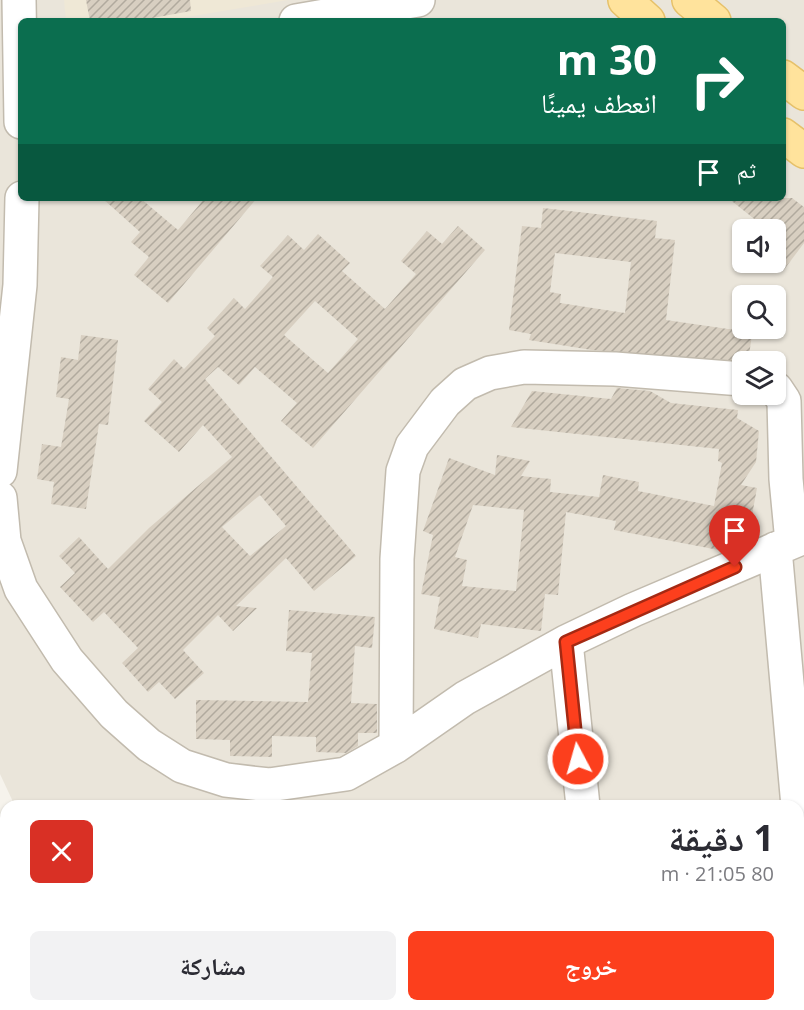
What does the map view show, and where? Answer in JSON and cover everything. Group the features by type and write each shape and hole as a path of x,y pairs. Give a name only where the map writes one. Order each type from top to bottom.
{"main road":[{"path":"625,0 645,18"},
{"path":"689,0 710,18"},
{"path":"786,79 804,93"},
{"path":"786,137 804,151"}],"street":[{"path":"18,98 14,66 19,0"},
{"path":"313,18 418,0"},
{"path":"0,471 20,285 22,201"},
{"path":"396,746 397,559 403,471 412,446 445,402 465,384 490,373 524,367 615,369 732,378"},
{"path":"784,405 790,543 794,800"},
{"path":"0,498 4,541 21,589 67,660 114,714 148,745 182,766 226,780 269,785 346,774"},
{"path":"300,800 396,746 465,698 566,642 633,610 790,543"},
{"path":"566,642 582,800"}],"shaded area":[{"path":"0,0 804,0 804,800 12,800 0,774"},
{"path":"64,0 288,0 181,18 66,18"}],"building":[{"path":"86,0 190,0 191,11 152,18 89,18"},
{"path":"786,198 792,198 804,207 804,243 786,267 786,219 754,219 732,201 786,201"},
{"path":"105,201 144,201 178,230 202,201 254,201 168,303 134,275 149,257 131,242 140,232"},
{"path":"543,208 657,221 655,238 675,240 666,320 732,329 732,339 751,339 750,351 732,351 732,361 592,350 529,340 531,334 509,330 522,226 541,228","holes":["555,253 631,262 625,313 560,303 561,294 550,292"]},
{"path":"458,226 485,250 313,448 281,421 297,403 255,367 239,385 218,367 205,379 356,556 314,591 286,558 236,606 257,608 233,631 218,615 183,650 204,673 175,699 159,682 148,692 122,663 138,648 104,612 93,622 60,587 75,573 59,556 79,537 108,569 149,528 232,457 203,425 179,452 144,421 162,402 148,389 174,359 184,369 215,336 207,328 234,298 245,309 273,277 260,266 288,235 304,250 318,234 350,263 342,271 385,309 416,274 401,261 427,231 442,244","holes":["315,301 358,339 328,373 284,335","260,495 286,526 250,556 222,527"]},
{"path":"81,335 118,340 108,425 99,424 86,509 51,504 54,482 37,479 42,444 61,447 69,399 56,397 61,357 78,360"},
{"path":"617,388 650,391 671,403 738,410 737,418 759,431 756,462 741,485 757,488 749,532 735,529 731,548 724,551 614,530 616,521 566,512 558,595 545,594 541,631 481,624 478,638 434,629 440,597 421,594 433,535 423,531 449,458 495,475 497,455 530,461 521,476 551,479 550,492 599,497 603,475 639,482 638,491 714,506 722,463 718,461 719,449 511,427 532,391 611,399","holes":["473,505 524,510 516,591 462,586 467,560 455,557"]},
{"path":"289,610 375,617 372,648 355,646 351,703 377,704 377,733 358,733 358,746 346,753 316,752 316,737 272,736 272,757 230,756 230,740 196,739 196,700 308,702 312,653 286,651"}],"route":[{"path":"578,759 566,642 633,610 735,567"}]}
